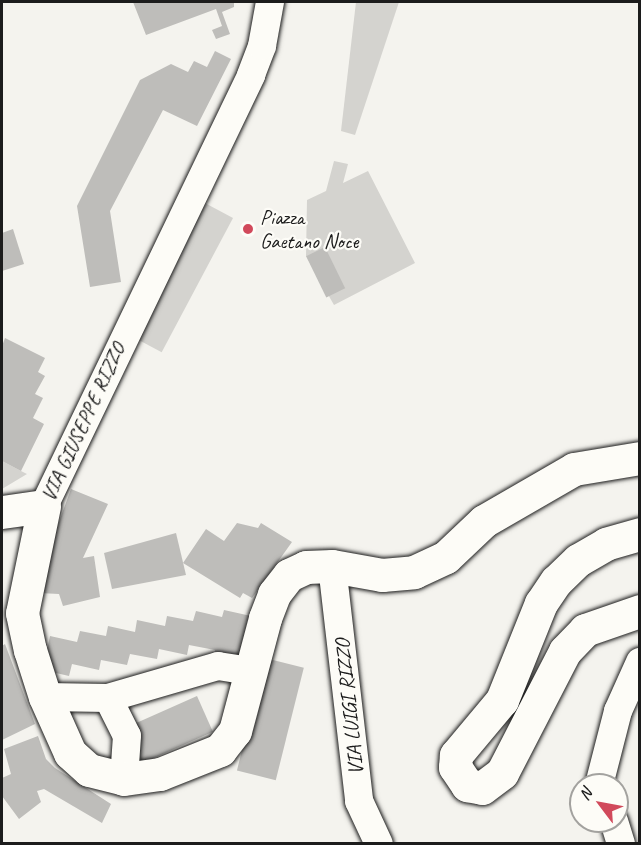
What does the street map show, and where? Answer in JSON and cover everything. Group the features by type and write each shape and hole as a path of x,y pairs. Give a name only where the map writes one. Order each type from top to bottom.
{"main road":[{"name":"VIA GIUSEPPE RIZZO","path":"44,506 22,613 45,697 70,753 89,770 124,779 160,774 220,750 234,731 248,671 274,594 289,575 306,567 332,566 382,574 414,572 446,556 484,521 574,469 639,458"},
{"path":"2,512 44,506"},
{"path":"639,534 606,544 578,560 551,588 541,603 502,700 456,755 454,767 467,785 482,788 502,773 565,651 585,630 639,611"}],"street":[{"name":"VIA GIUSEPPE RIZZO","path":"44,506 251,75 262,46 270,2"},
{"name":"VIA LUIGI RIZZO","path":"332,566 360,801 380,843"},
{"path":"601,773 618,711 639,662"},
{"path":"45,697 108,698 218,666 248,671"},
{"path":"108,698 127,736 124,779"}],"shaded area":[{"path":"356,2 399,2 355,135 341,131"},
{"path":"334,161 348,164 343,183 368,171 415,263 334,305 306,256 307,200 326,191"},
{"path":"203,202 233,218 162,352 132,336"},
{"path":"2,461 21,471 27,474 2,489"}],"building":[{"path":"133,2 234,2 234,7 222,12 230,34 216,39 212,30 222,26 216,9 146,35"},
{"path":"215,51 231,59 197,126 163,110 110,211 121,282 90,287 77,206 140,80 171,64 188,72 194,61 207,67"},
{"path":"13,229 24,264 2,271 2,233"},
{"path":"325,247 345,288 326,298 306,256"},
{"path":"5,338 45,358 38,372 45,376 35,394 43,398 33,418 44,424 21,471 2,461 2,346"},
{"path":"71,489 108,504 83,558 94,556 100,597 63,606 59,594 39,593 41,571"},
{"path":"237,523 258,528 261,523 292,542 252,598 243,593 240,598 183,563 206,529 224,541"},
{"path":"176,533 186,575 112,589 104,553"},
{"path":"224,610 251,616 241,662 214,655 215,650 189,645 187,655 159,649 157,659 130,654 127,665 101,660 99,670 72,664 69,676 43,670 50,636 77,642 80,631 106,636 108,626 135,632 137,620 165,626 167,616 193,621 196,611 222,617"},
{"path":"5,644 35,724 2,740 2,646"},
{"path":"265,658 304,668 276,780 237,771"},
{"path":"197,696 213,732 143,763 127,727"},
{"path":"38,736 46,759 55,768 111,804 102,823 44,789 37,791 41,802 19,819 2,796 2,778 11,774 4,749"}],"place":[{"name":"Piazza Gaetano Noce","path":"248,229"}]}
